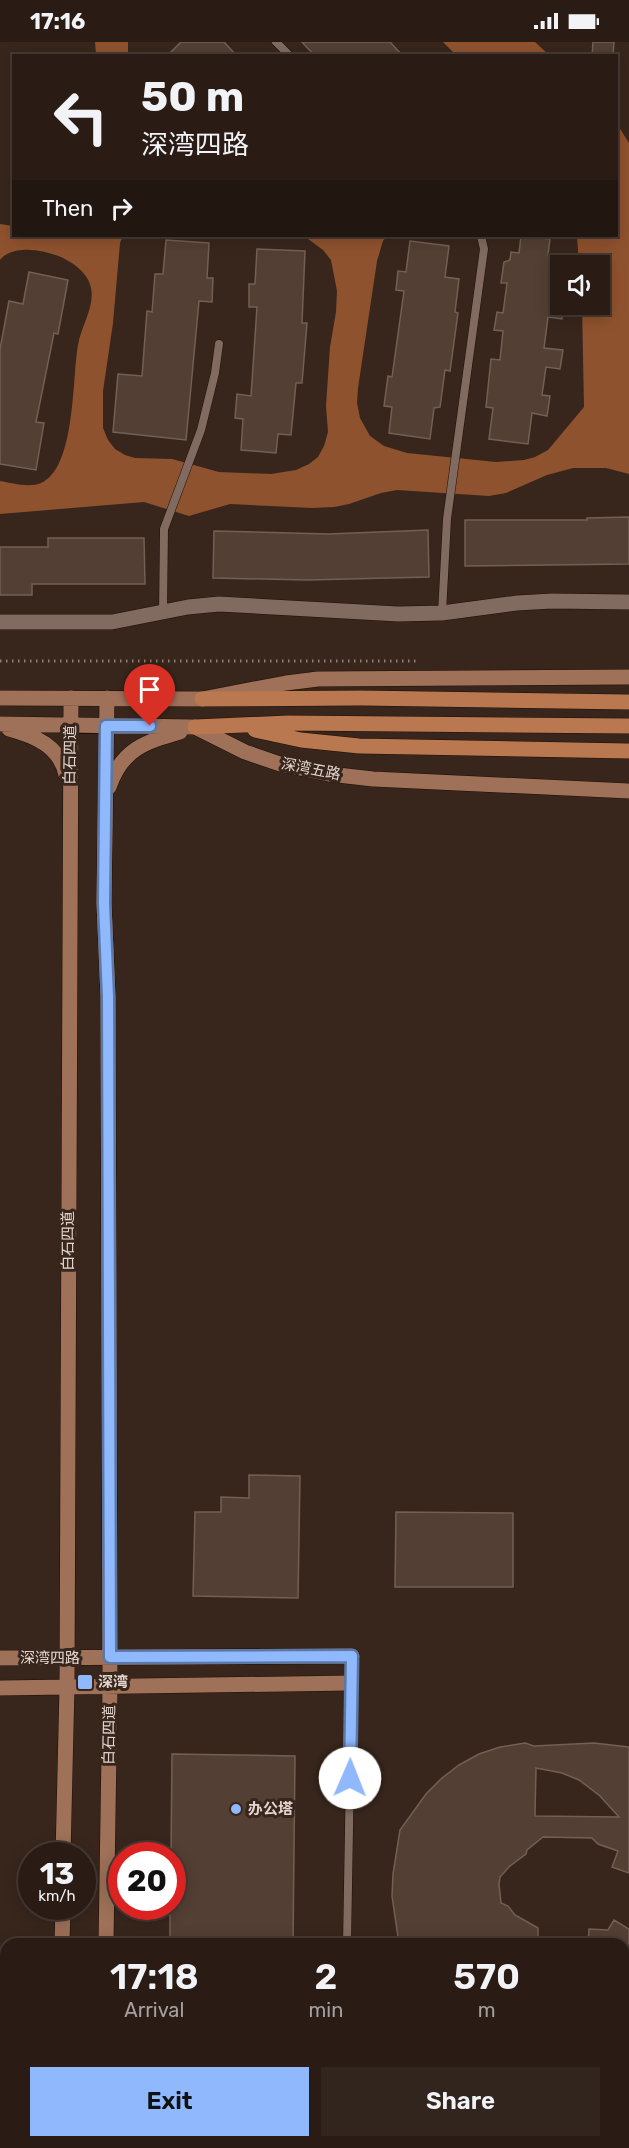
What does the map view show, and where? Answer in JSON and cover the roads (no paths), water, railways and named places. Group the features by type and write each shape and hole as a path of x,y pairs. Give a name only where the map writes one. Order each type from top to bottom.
{"main road":[{"path":"202,699 361,698 629,702"},
{"path":"195,727 288,723 629,726"},
{"path":"236,726 301,740 335,744 629,751"}],"street":[{"path":"0,622 112,622 188,607 219,604 365,613 442,613 517,603 629,602"},
{"path":"0,698 202,699 318,679 629,677"},
{"name":"白石四道","path":"63,1842 67,1687 71,698"},
{"name":"白石四道","path":"106,1938 110,1687 108,997 104,903 107,698"},
{"path":"0,725 42,740 54,751 65,771 69,796"},
{"name":"深湾五路","path":"0,725 195,727 245,752 280,764 329,774 629,792"},
{"path":"105,800 114,774 127,754 149,742 195,727"},
{"name":"深湾四路","path":"0,1658 352,1656"},
{"name":"深湾四路","path":"0,1688 351,1683"},
{"path":"62,1938 63,1920"}],"lane":[{"path":"276,42 288,54"},
{"path":"442,613 447,519 484,249 481,237"},
{"path":"163,613 164,530 201,430 219,344"},
{"path":"347,1938 352,1656"}],"place":[{"name":"深湾","path":"85,1682"},
{"name":"办公塔","path":"236,1809"}]}
